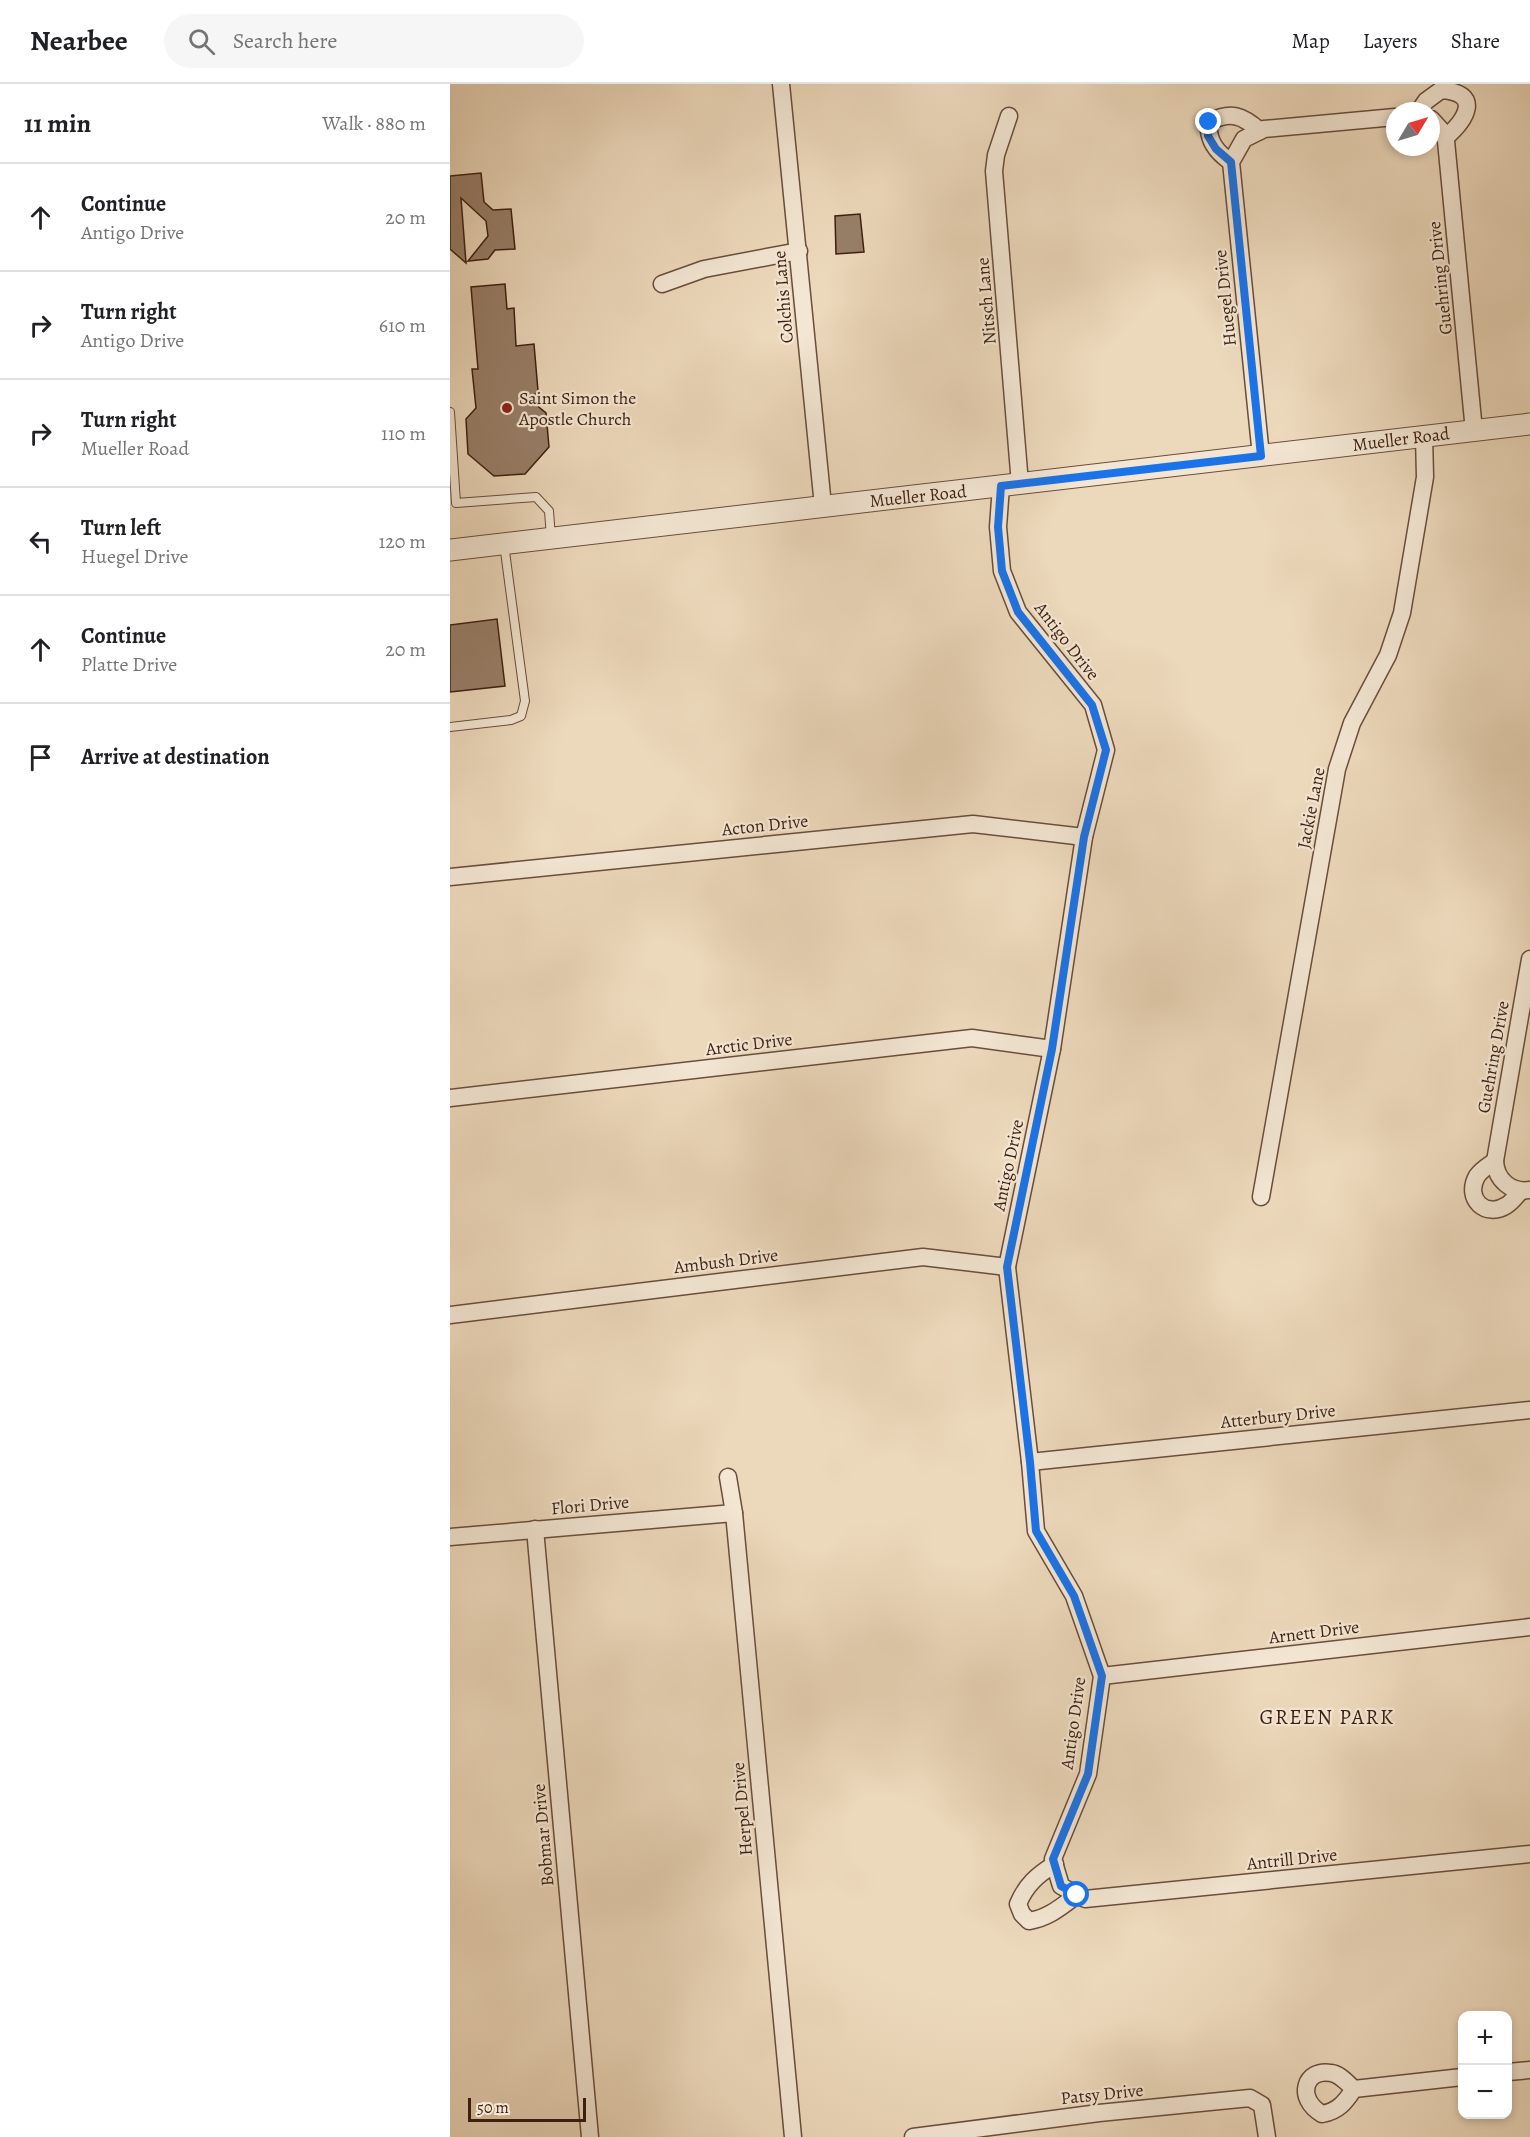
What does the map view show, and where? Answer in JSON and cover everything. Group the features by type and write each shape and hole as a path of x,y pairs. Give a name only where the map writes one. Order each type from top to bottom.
{"street":[{"name":"Colchis Lane","path":"781,84 823,506"},
{"path":"1425,102 1441,90 1455,91 1465,101 1466,114 1459,126 1440,127"},
{"name":"Nitsch Lane","path":"1009,116 996,155 994,171 1011,485"},
{"path":"1260,131 1248,121 1235,116 1222,116 1209,122 1208,136 1216,149 1231,162 1244,139 1260,131 1386,118"},
{"name":"Guehring Drive","path":"1440,144 1474,431"},
{"name":"Huegel Drive","path":"1231,162 1261,456"},
{"path":"662,284 704,269 799,250"},
{"name":"Mueller Road","path":"450,550 1530,424"},
{"name":"Jackie Lane","path":"1261,1197 1337,769 1352,723 1388,655 1402,613 1425,477 1424,436"},
{"name":"Antigo Drive","path":"1011,485 998,527 1002,571 1018,612 1092,705 1106,750 1084,837 1052,1049 1007,1267 1036,1531 1074,1596 1102,1676 1088,1774 1053,1859 1054,1864"},
{"name":"Acton Drive","path":"450,876 973,824 1084,837"},
{"name":"Guehring Drive","path":"1495,1161 1530,959"},
{"name":"Arctic Drive","path":"450,1098 972,1038 1052,1049"},
{"path":"1495,1161 1496,1172 1505,1184 1525,1191"},
{"path":"1495,1161 1477,1177 1472,1188 1475,1201 1486,1209 1497,1209 1508,1205 1525,1191"},
{"name":"Ambush Drive","path":"450,1315 923,1257 1007,1267"},
{"name":"Atterbury Drive","path":"1030,1462 1530,1410"},
{"name":"Herpel Drive","path":"728,1477 734,1513 793,2137"},
{"name":"Flori Drive","path":"450,1537 734,1513"},
{"name":"Bobmar Drive","path":"535,1529 590,2137"},
{"name":"Arnett Drive","path":"1102,1676 1530,1627"},
{"name":"Antrill Drive","path":"1054,1864 1061,1886 1085,1899 1530,1854"},
{"path":"1054,1864 1038,1874 1024,1890 1018,1904 1022,1914 1029,1921 1038,1920 1052,1914 1077,1895"},
{"path":"1512,2072 1530,2070"},
{"path":"1354,2089 1458,2077"},
{"name":"Patsy Drive","path":"913,2137 1250,2098 1262,2105 1267,2137"}],"lane":[{"path":"450,412 453,503 536,497 549,511 551,539"},
{"path":"450,727 511,720 521,716 525,701 504,544"}],"building":[{"path":"481,173 484,202 493,210 511,209 515,249 495,250 488,259 468,261 488,236 486,221 461,198 466,263 450,249 450,176"},
{"path":"860,214 864,252 836,254 835,216"},
{"name":"Saint Simon the Apostle Church","path":"505,284 507,309 514,308 516,346 534,344 538,391 530,400 546,413 549,447 525,474 494,476 468,454 466,419 476,408 472,369 478,369 471,287"},
{"path":"497,619 505,686 450,692 450,625"}],"place":[{"name":"Saint Simon the Apostle Church","path":"507,408"}],"district":[{"name":"GREEN PARK","path":"1327,1717"}],"route":[{"path":"1077,1895 1061,1886 1053,1859 1088,1774 1102,1676 1074,1596 1036,1531 1007,1267 1052,1049 1084,837 1106,750 1092,705 1018,612 1002,571 998,527 1001,486 1261,456 1231,162 1216,149 1208,136 1209,122"}]}
